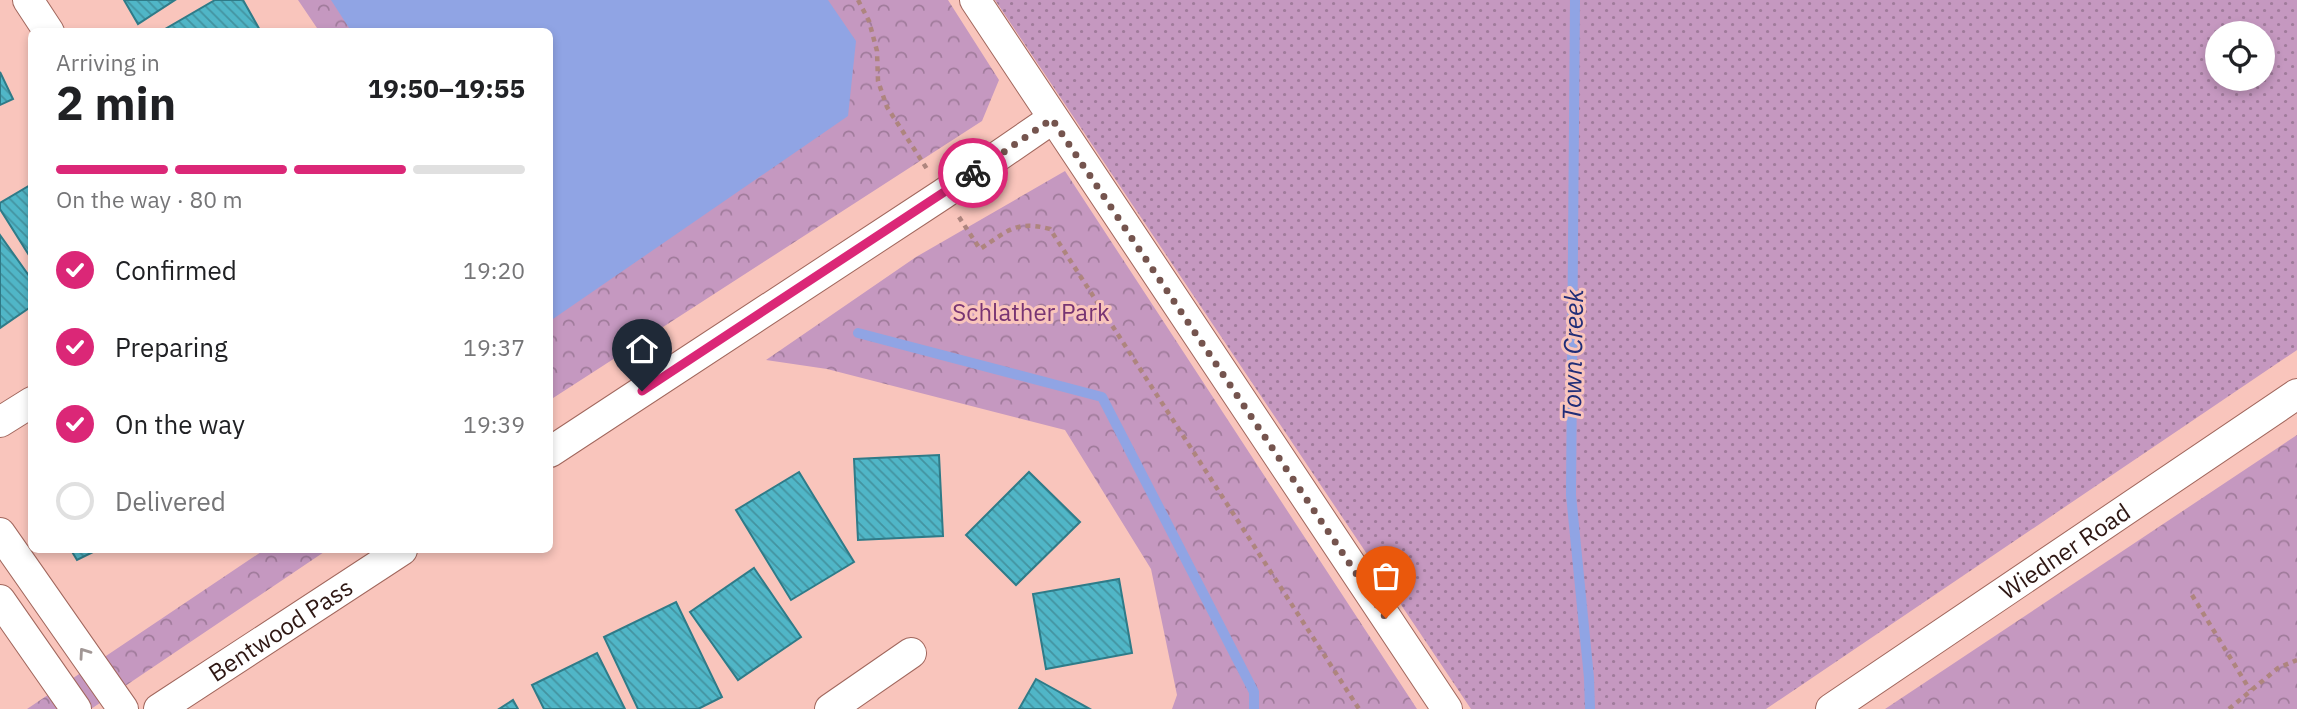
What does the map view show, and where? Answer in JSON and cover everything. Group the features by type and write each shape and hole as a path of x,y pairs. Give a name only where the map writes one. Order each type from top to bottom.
{"street":[{"path":"28,0 46,28"},
{"path":"975,0 1447,709"},
{"path":"553,450 943,194 1052,119"},
{"name":"Wiedner Road","path":"1831,709 2297,394"},
{"path":"0,422 28,404"},
{"path":"0,533 123,709"},
{"name":"Bentwood Pass","path":"159,709 397,553"},
{"path":"0,600 76,709"},
{"path":"830,709 911,653"}],"path":[{"path":"858,0 869,21 877,51 878,81 887,107 980,249 1016,226 1033,225 1050,229 1359,709"},
{"path":"2192,595 2250,690"},
{"path":"2229,709 2278,668 2297,660"}],"green space":[{"path":"298,0 948,0 999,80 982,121 553,398 553,28 317,28"},
{"path":"995,0 2297,0 2297,350 1766,709 1471,709"},
{"name":"Schlather Park","path":"1065,171 1417,709 1172,709 1177,695 1151,569 1065,430 827,369 766,360 916,257"},
{"path":"2297,435 2297,709 1885,709"},
{"path":"260,553 323,553 91,709 27,709"}],"water":[{"path":"331,0 828,0 856,41 848,116 553,319 553,28 349,28"}],"building":[{"path":"124,0 175,0 138,24"},
{"path":"215,0 243,0 259,28 167,28"},
{"path":"0,72 13,99 0,105"},
{"path":"28,186 28,254 0,209 0,203"},
{"path":"0,235 28,274 28,309 0,328"},
{"path":"939,455 943,536 858,540 854,459"},
{"path":"799,472 854,562 791,600 736,510"},
{"path":"1029,472 1080,522 1016,585 966,535"},
{"path":"73,553 91,553 77,560"},
{"path":"754,568 801,637 738,680 690,612"},
{"path":"1119,579 1132,653 1046,669 1033,594"},
{"path":"676,602 722,697 698,709 638,709 604,637"},
{"path":"597,653 625,709 544,709 532,685"},
{"path":"1036,679 1090,709 1019,709"},
{"path":"513,700 518,709 499,709"}],"waterway":[{"name":"Town Creek","path":"1575,0 1571,495 1590,709"},
{"path":"858,333 1102,397 1254,692 1254,709"}],"way so far":[{"path":"973,173 1052,119 1386,618"}],"route":[{"path":"642,391 973,173"}]}
